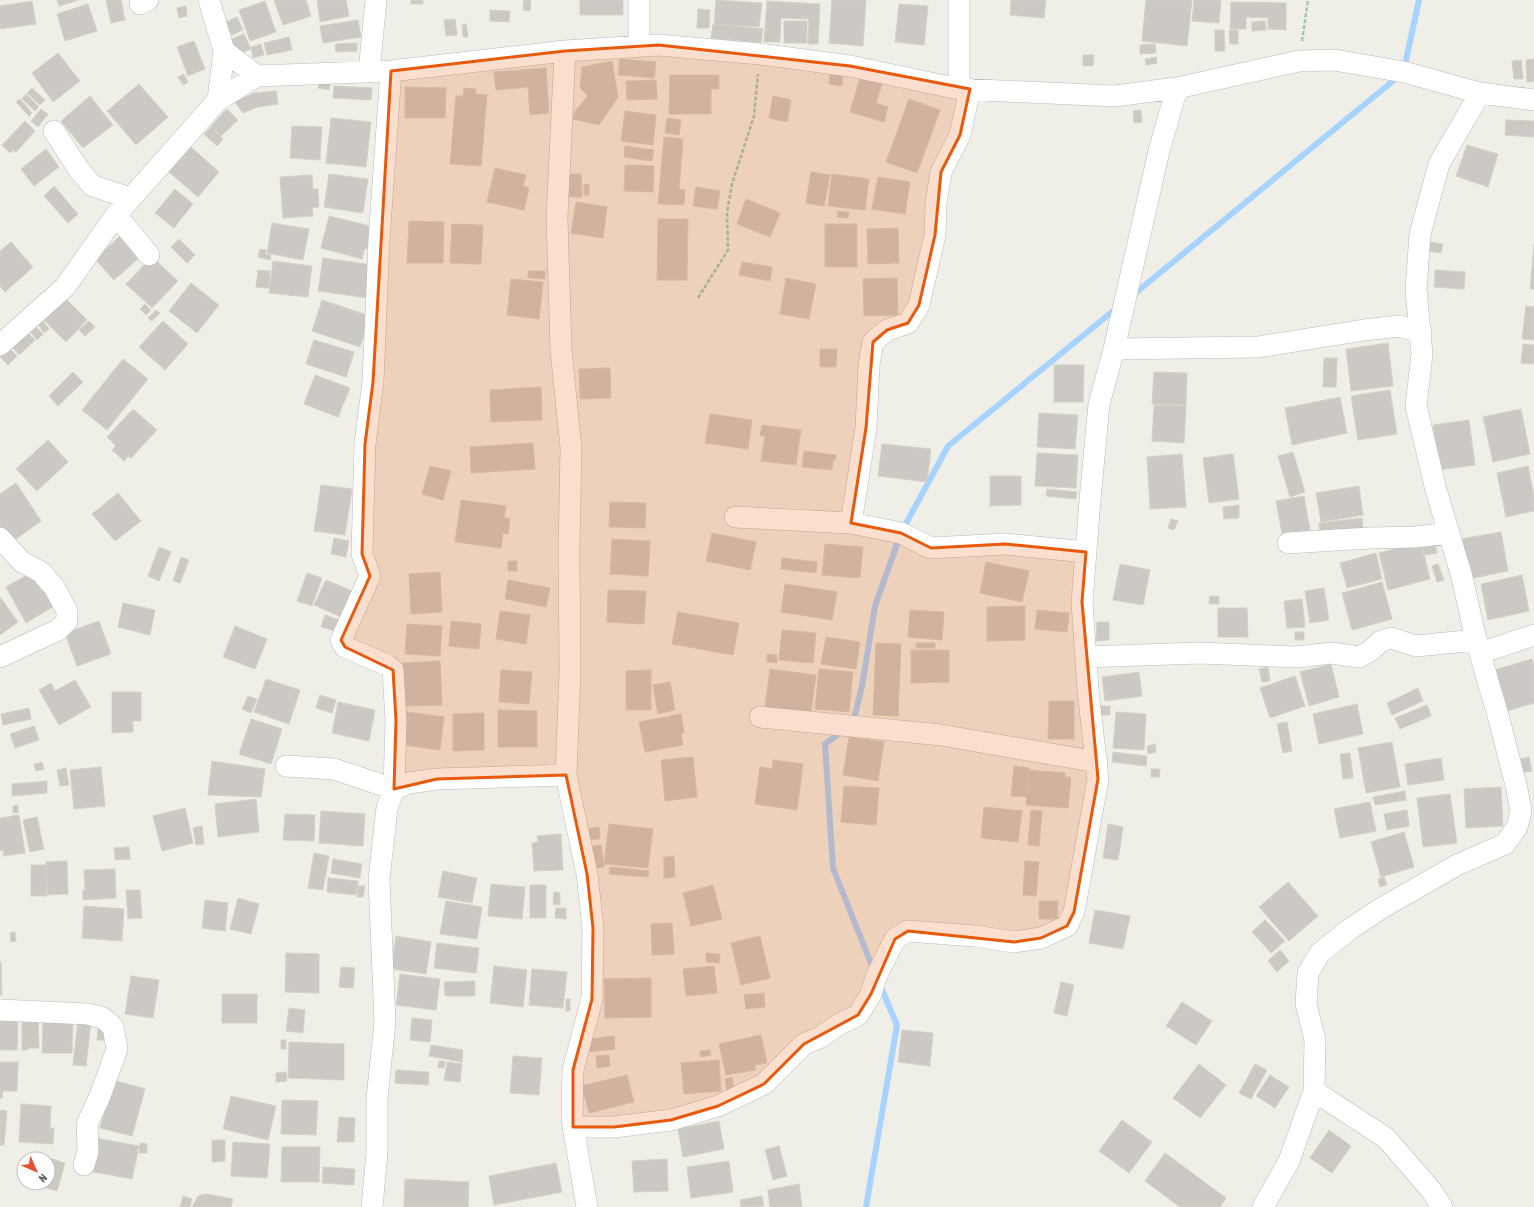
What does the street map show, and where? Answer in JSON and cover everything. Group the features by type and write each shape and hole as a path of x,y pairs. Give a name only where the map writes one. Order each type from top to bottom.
{"street":[{"path":"209,0 224,51 218,100"},
{"path":"369,72 376,0"},
{"path":"639,0 639,46"},
{"path":"851,523 866,428 873,342 886,330 908,324 919,304 935,235 936,203 941,172 960,135 965,89 959,0"},
{"path":"0,345 65,286 116,215 218,100 257,76 391,71 565,51 659,45 760,54 850,66 965,89 1114,96 1177,88 1299,61 1334,60 1404,72 1480,93 1534,100"},
{"path":"224,51 257,76"},
{"path":"565,51 556,217 561,350 571,448 569,550 570,671 566,775 587,874 593,928 592,999 573,1070 573,1127 587,1207"},
{"path":"372,1207 377,1152 378,1098 385,1022 379,879 387,808 394,788 396,720 392,670 387,665 345,647 341,640 370,576 362,554 365,444 373,382 379,240 391,71"},
{"path":"573,1127 614,1128 671,1120 718,1106 764,1084 804,1044 819,1038 838,1025 858,1015 871,994 876,977 895,939 908,931 962,935 1014,942 1041,938 1067,926 1074,912 1098,779 1088,690 1082,602 1099,404 1114,349 1159,151 1177,88"},
{"path":"1263,1207 1289,1161 1314,1091 1315,1040 1306,1004 1308,973 1320,953 1350,929 1380,909 1457,865 1505,844 1518,827 1521,811 1517,789 1478,646 1462,577 1436,490 1416,406 1422,354 1416,290 1420,234 1439,164 1480,93"},
{"path":"54,131 79,170 93,186 130,198"},
{"path":"116,215 149,255"},
{"path":"1114,349 1258,347 1364,330 1400,326 1421,332"},
{"path":"735,517 851,523 901,533 931,548 1004,544 1086,552"},
{"path":"1288,543 1415,537 1449,533"},
{"path":"0,538 22,562 41,572 54,587 67,611 67,621 58,630 0,657"},
{"path":"1086,657 1199,653 1297,657 1332,653 1359,656 1370,651 1381,641 1391,638 1416,646 1478,646 1534,635"},
{"path":"760,717 941,735 1097,762"},
{"path":"286,766 334,769 394,788 408,783 437,779 566,775"},
{"path":"0,1010 88,1014 103,1018 114,1026 117,1048 100,1096 87,1124 88,1152 84,1165"},
{"path":"1314,1091 1386,1138 1431,1190 1442,1207"}],"path":[{"path":"1299,61 1308,0"},
{"path":"698,298 728,250 726,213 732,184 754,116 760,54"}],"highlighted area":[{"path":"659,45 850,66 970,89 960,135 941,172 935,235 919,305 908,323 887,330 873,342 866,428 851,523 901,533 931,548 1005,544 1086,552 1082,602 1098,779 1074,912 1067,926 1041,938 1014,942 908,931 895,939 871,994 858,1015 804,1044 764,1084 718,1106 671,1120 614,1127 573,1127 573,1070 592,999 593,928 587,874 566,775 437,779 394,789 396,720 393,670 345,647 341,640 370,576 362,554 365,444 373,382 391,71 565,51"}],"building":[{"path":"57,0 79,0 59,6"},
{"path":"106,0 121,0 125,20 111,23"},
{"path":"274,0 306,0 311,16 283,25"},
{"path":"317,0 346,0 349,16 320,22"},
{"path":"411,0 423,0 423,4 411,4"},
{"path":"524,0 531,0 530,11 523,10"},
{"path":"580,0 623,0 623,15 580,15"},
{"path":"716,0 762,3 759,27 714,24"},
{"path":"832,0 866,0 863,46 829,43"},
{"path":"1011,0 1046,0 1044,18 1010,15"},
{"path":"1146,0 1192,0 1187,46 1142,41"},
{"path":"1194,0 1221,0 1219,23 1192,21"},
{"path":"32,1 36,24 0,29 0,6"},
{"path":"265,1 276,32 250,41 239,10"},
{"path":"767,1 820,4 818,44 808,44 809,19 781,18 780,42 764,42"},
{"path":"1231,2 1286,3 1286,30 1268,29 1268,18 1246,17 1246,29 1230,29"},
{"path":"88,4 97,31 65,41 57,14"},
{"path":"899,4 928,6 924,45 895,42"},
{"path":"186,6 187,16 179,18 177,8"},
{"path":"698,9 710,10 709,28 697,28"},
{"path":"490,10 510,11 509,22 490,21"},
{"path":"237,17 243,30 232,35 226,22"},
{"path":"455,19 457,35 446,36 444,20"},
{"path":"358,20 361,37 323,43 320,26"},
{"path":"784,21 807,21 807,43 784,43"},
{"path":"1265,21 1266,30 1252,31 1252,22"},
{"path":"466,24 468,37 463,37 462,25"},
{"path":"713,24 763,29 761,43 711,38"},
{"path":"1215,30 1224,30 1225,51 1215,51"},
{"path":"1229,30 1238,30 1238,44 1230,44"},
{"path":"244,34 251,49 235,56 228,41"},
{"path":"289,37 292,50 267,55 264,43"},
{"path":"194,41 205,69 188,76 177,47"},
{"path":"357,43 357,51 336,52 335,44"},
{"path":"261,44 264,55 253,58 251,47"},
{"path":"1155,44 1156,53 1140,54 1140,45"},
{"path":"58,53 80,81 53,102 32,73"},
{"path":"1083,55 1094,55 1093,66 1083,66"},
{"path":"1156,57 1157,63 1146,65 1145,59"},
{"path":"620,59 656,62 654,78 618,75"},
{"path":"1534,59 1534,81 1527,82 1526,60"},
{"path":"1521,60 1523,79 1514,79 1512,61"},
{"path":"612,61 618,97 599,125 573,119 575,111 588,96 580,88 582,67"},
{"path":"546,68 549,113 530,115 528,87 496,90 494,72"},
{"path":"830,73 843,75 842,86 829,84"},
{"path":"184,74 188,82 183,85 178,77"},
{"path":"670,75 719,75 719,89 711,89 711,114 669,114"},
{"path":"320,78 331,81 329,90 318,88"},
{"path":"860,78 882,84 876,103 888,107 884,122 850,112"},
{"path":"656,80 657,99 627,100 626,81"},
{"path":"139,84 168,117 136,145 107,111"},
{"path":"334,86 372,88 371,100 333,98"},
{"path":"405,87 446,88 445,118 405,118"},
{"path":"32,88 45,100 40,105 27,93"},
{"path":"464,88 476,89 476,94 487,95 481,166 450,164 456,96 463,96"},
{"path":"276,91 278,104 258,107 243,113 235,102 254,93"},
{"path":"26,94 39,107 35,111 22,99"},
{"path":"90,96 113,125 83,148 61,121"},
{"path":"773,96 791,100 787,122 769,118"},
{"path":"20,99 32,113 29,116 16,102"},
{"path":"909,99 940,110 917,173 886,162"},
{"path":"41,109 48,114 38,127 31,121"},
{"path":"227,109 238,120 221,136 211,126"},
{"path":"1141,110 1142,122 1134,123 1133,111"},
{"path":"625,111 656,115 653,145 621,141"},
{"path":"331,118 371,122 366,167 326,163"},
{"path":"667,118 681,120 679,135 665,133"},
{"path":"1506,120 1534,121 1534,137 1505,135"},
{"path":"25,121 35,131 16,152 13,150 10,153 2,145"},
{"path":"292,126 322,127 320,160 290,158"},
{"path":"211,127 223,139 217,146 204,134"},
{"path":"664,137 683,139 679,189 685,190 684,205 658,204"},
{"path":"1467,145 1498,154 1488,187 1456,176"},
{"path":"625,146 654,150 652,161 624,157"},
{"path":"191,147 219,172 198,197 169,172"},
{"path":"46,149 59,167 34,186 21,169"},
{"path":"625,165 654,166 653,192 624,191"},
{"path":"495,168 526,175 523,186 529,188 524,210 487,202"},
{"path":"811,172 830,175 824,206 806,203"},
{"path":"329,174 368,179 363,213 324,207"},
{"path":"569,174 581,174 582,197 569,197"},
{"path":"832,174 869,179 865,210 828,206"},
{"path":"312,175 313,189 318,189 319,207 312,208 313,216 283,218 280,177"},
{"path":"878,177 910,182 905,214 872,209"},
{"path":"584,184 589,185 589,195 584,195"},
{"path":"54,186 78,214 68,223 44,196"},
{"path":"696,187 720,191 717,209 693,206"},
{"path":"175,189 193,204 174,228 155,213"},
{"path":"746,199 780,213 770,237 737,224"},
{"path":"576,202 607,207 603,238 571,233"},
{"path":"838,211 849,212 848,218 837,217"},
{"path":"329,216 370,226 368,235 372,236 368,249 365,248 362,259 321,248"},
{"path":"658,219 688,219 687,280 657,280"},
{"path":"409,221 444,222 443,263 407,263"},
{"path":"272,223 309,229 303,260 267,253"},
{"path":"452,224 483,225 481,264 450,263"},
{"path":"825,224 857,224 857,267 825,267"},
{"path":"898,228 899,263 868,264 867,229"},
{"path":"120,236 140,257 114,280 95,259"},
{"path":"179,239 195,255 187,263 171,247"},
{"path":"11,242 33,267 5,292 0,286 0,251"},
{"path":"1428,242 1443,244 1441,253 1427,251"},
{"path":"1534,244 1534,289 1530,289"},
{"path":"260,249 266,250 265,254 271,255 270,260 258,257"},
{"path":"152,257 178,281 152,308 126,284"},
{"path":"323,258 373,265 368,298 318,291"},
{"path":"273,261 312,266 308,297 269,293"},
{"path":"742,262 772,267 770,281 739,275"},
{"path":"258,270 270,271 269,288 256,287"},
{"path":"1435,270 1465,272 1464,289 1434,287"},
{"path":"528,271 545,271 545,279 528,278"},
{"path":"786,278 816,284 809,319 780,314"},
{"path":"897,278 898,315 864,316 863,279"},
{"path":"511,279 543,282 539,319 507,315"},
{"path":"191,283 219,305 197,333 169,311"},
{"path":"64,297 87,320 66,342 43,319"},
{"path":"322,300 370,316 360,347 312,331"},
{"path":"145,304 151,310 146,315 140,309"},
{"path":"1526,306 1534,307 1534,340 1522,339"},
{"path":"156,310 160,313 152,321 148,318"},
{"path":"41,318 49,329 44,333 36,321"},
{"path":"89,321 95,327 85,336 79,330"},
{"path":"163,321 188,344 165,370 139,347"},
{"path":"35,326 43,334 37,340 30,331"},
{"path":"26,331 35,340 19,355 11,345"},
{"path":"314,340 354,352 346,377 306,364"},
{"path":"1388,343 1393,386 1351,391 1346,349"},
{"path":"1523,344 1534,345 1534,364 1521,363"},
{"path":"9,348 17,356 8,365 0,357"},
{"path":"820,349 837,349 836,367 820,367"},
{"path":"1324,358 1337,358 1336,387 1323,387"},
{"path":"123,359 148,379 107,430 82,410"},
{"path":"1054,365 1084,365 1083,402 1054,402"},
{"path":"610,368 611,398 580,399 579,369"},
{"path":"73,372 83,382 58,406 49,396"},
{"path":"1154,372 1187,373 1186,405 1152,404"},
{"path":"315,375 350,388 338,417 304,404"},
{"path":"541,387 542,420 491,422 490,390"},
{"path":"1390,390 1397,434 1358,440 1351,396"},
{"path":"1340,397 1347,433 1292,445 1285,408"},
{"path":"1154,405 1186,406 1184,443 1152,441"},
{"path":"133,409 157,430 131,458 128,456 124,461 112,450 116,446 107,437"},
{"path":"1521,409 1530,454 1493,462 1483,417"},
{"path":"1039,413 1078,415 1075,449 1037,447"},
{"path":"710,414 752,420 748,449 705,443"},
{"path":"1469,420 1475,465 1438,470 1433,425"},
{"path":"762,425 801,430 796,465 761,461 765,436 760,436"},
{"path":"48,440 68,462 37,491 16,469"},
{"path":"533,443 535,469 471,473 470,447"},
{"path":"882,444 931,449 927,482 878,476"},
{"path":"804,451 836,455 835,461 833,460 832,470 802,467"},
{"path":"1293,452 1305,492 1290,497 1278,456"},
{"path":"1037,453 1078,455 1076,488 1035,486"},
{"path":"1182,454 1186,507 1150,509 1147,457"},
{"path":"1233,454 1239,499 1209,503 1203,458"},
{"path":"430,466 451,471 443,500 422,494"},
{"path":"1528,466 1534,496 1534,511 1506,517 1497,473"},
{"path":"990,476 1021,476 1021,505 990,506"},
{"path":"16,483 41,521 9,544 0,531 0,494"},
{"path":"321,485 352,489 345,535 314,531"},
{"path":"1359,486 1363,515 1321,522 1316,493"},
{"path":"1047,489 1077,492 1076,499 1046,496"},
{"path":"118,493 141,521 115,541 92,514"},
{"path":"1304,496 1310,530 1282,534 1276,501"},
{"path":"461,500 506,506 504,518 510,519 508,534 503,533 501,548 455,542"},
{"path":"610,502 646,503 645,528 609,527"},
{"path":"1239,505 1239,518 1224,519 1223,507"},
{"path":"1362,518 1363,529 1320,534 1319,523"},
{"path":"1171,519 1178,521 1174,530 1168,528"},
{"path":"1501,532 1508,571 1468,579 1461,539"},
{"path":"712,533 756,542 750,570 706,561"},
{"path":"334,538 349,541 346,557 331,554"},
{"path":"612,539 650,541 648,576 610,574"},
{"path":"1434,540 1437,553 1425,555 1422,543"},
{"path":"1421,542 1430,579 1388,590 1379,553"},
{"path":"825,544 863,547 860,578 822,575"},
{"path":"159,547 171,552 159,581 148,576"},
{"path":"1376,553 1382,579 1347,588 1340,563"},
{"path":"181,557 189,560 180,583 173,581"},
{"path":"782,558 817,562 816,573 781,569"},
{"path":"508,561 517,561 517,571 508,571"},
{"path":"986,562 1029,571 1022,602 980,593"},
{"path":"1120,564 1150,570 1143,605 1113,600"},
{"path":"1438,564 1444,580 1437,582 1432,566"},
{"path":"34,571 54,606 26,623 6,587"},
{"path":"440,572 442,612 411,614 409,574"},
{"path":"307,573 322,578 312,606 297,601"},
{"path":"1522,575 1529,611 1488,620 1481,584"},
{"path":"326,580 352,591 341,617 314,605"},
{"path":"508,580 550,588 546,607 505,599"},
{"path":"1382,582 1392,619 1352,630 1342,593"},
{"path":"785,584 837,592 832,620 781,612"},
{"path":"1324,588 1329,620 1310,623 1305,591"},
{"path":"608,590 646,591 644,624 607,622"},
{"path":"1210,596 1219,596 1219,604 1209,604"},
{"path":"0,597 18,622 0,635"},
{"path":"1302,599 1305,627 1287,628 1284,601"},
{"path":"123,603 155,610 150,635 118,627"},
{"path":"1025,606 1025,640 987,641 987,607"},
{"path":"1218,608 1247,608 1248,637 1218,637"},
{"path":"910,610 944,612 942,640 908,637"},
{"path":"1037,610 1069,613 1067,632 1035,629"},
{"path":"500,611 530,615 526,644 496,639"},
{"path":"678,612 739,623 733,655 672,644"},
{"path":"325,615 339,620 335,631 321,627"},
{"path":"99,621 111,654 77,666 65,633"},
{"path":"451,621 481,624 479,649 449,646"},
{"path":"1097,622 1109,622 1109,640 1096,641"},
{"path":"407,624 442,626 440,656 405,654"},
{"path":"235,626 267,639 255,669 223,657"},
{"path":"782,630 816,633 813,663 779,660"},
{"path":"1295,632 1304,632 1304,640 1295,640"},
{"path":"826,637 860,642 856,669 821,664"},
{"path":"876,643 901,644 898,716 873,715"},
{"path":"916,643 935,643 935,648 916,648"},
{"path":"911,650 949,650 949,682 911,683"},
{"path":"767,654 777,655 777,663 767,662"},
{"path":"1532,659 1534,666 1534,703 1504,712 1491,671"},
{"path":"440,661 442,705 404,706 402,663"},
{"path":"1331,664 1339,697 1309,706 1300,672"},
{"path":"1268,667 1270,681 1262,682 1259,669"},
{"path":"770,669 816,675 811,712 765,707"},
{"path":"819,669 853,672 849,712 815,709"},
{"path":"501,670 532,672 529,704 499,702"},
{"path":"651,670 651,710 626,710 626,671"},
{"path":"1139,672 1142,696 1105,701 1102,677"},
{"path":"1295,676 1305,706 1270,718 1260,688"},
{"path":"266,679 300,690 289,724 254,712"},
{"path":"75,680 91,707 59,725 39,690 51,683 55,691"},
{"path":"670,682 675,710 658,714 653,685"},
{"path":"1418,688 1423,701 1392,715 1387,703"},
{"path":"112,692 141,692 141,721 133,721 133,732 112,733"},
{"path":"320,695 336,700 332,713 316,708"},
{"path":"248,696 257,699 251,713 242,709"},
{"path":"1049,701 1074,701 1074,739 1048,739"},
{"path":"338,702 375,710 369,741 332,733"},
{"path":"1357,704 1363,734 1319,744 1313,714"},
{"path":"1427,705 1431,716 1400,729 1395,718"},
{"path":"1098,706 1110,706 1110,715 1098,715"},
{"path":"29,708 31,719 3,725 1,714"},
{"path":"498,710 537,711 537,747 498,747"},
{"path":"407,712 444,717 440,750 403,745"},
{"path":"1116,712 1146,714 1144,750 1113,748"},
{"path":"484,713 484,750 453,751 453,714"},
{"path":"681,714 684,733 681,734 683,745 645,752 639,722"},
{"path":"251,719 282,729 271,764 239,754"},
{"path":"1287,722 1292,751 1283,753 1277,724"},
{"path":"34,726 39,740 15,748 10,734"},
{"path":"849,737 884,742 878,781 843,775"},
{"path":"1392,742 1400,787 1366,793 1358,748"},
{"path":"1155,744 1156,752 1148,754 1147,746"},
{"path":"1113,752 1147,756 1146,766 1112,762"},
{"path":"1350,753 1353,778 1343,779 1340,754"},
{"path":"693,757 697,797 665,801 661,760"},
{"path":"1529,757 1532,771 1518,773 1516,760"},
{"path":"1441,758 1444,780 1408,785 1405,764"},
{"path":"773,760 803,764 797,810 755,804 760,767 772,769"},
{"path":"212,761 265,769 261,797 208,795"},
{"path":"42,762 44,769 36,771 34,764"},
{"path":"1014,766 1029,768 1026,797 1011,796"},
{"path":"101,767 105,806 74,809 70,770"},
{"path":"66,768 69,785 60,786 57,770"},
{"path":"1151,769 1160,769 1159,777 1151,777"},
{"path":"1029,770 1065,773 1065,777 1071,777 1068,808 1026,805"},
{"path":"47,781 47,793 12,796 12,784"},
{"path":"844,786 879,788 876,825 841,822"},
{"path":"1501,787 1503,826 1466,828 1464,789"},
{"path":"1405,791 1406,800 1375,805 1373,797"},
{"path":"1450,794 1457,843 1423,847 1417,798"},
{"path":"256,799 259,832 218,837 215,804"},
{"path":"1370,802 1376,831 1340,838 1334,809"},
{"path":"18,805 18,813 13,813 13,806"},
{"path":"984,807 1022,811 1018,842 981,838"},
{"path":"185,808 193,843 162,851 153,816"},
{"path":"1031,810 1042,811 1039,846 1028,845"},
{"path":"1407,810 1409,826 1387,830 1384,814"},
{"path":"321,811 365,814 363,846 319,843"},
{"path":"285,814 315,815 314,841 283,840"},
{"path":"19,815 25,853 4,856 3,850 0,851 0,818"},
{"path":"37,817 44,849 30,852 23,820"},
{"path":"609,824 653,829 648,868 604,864"},
{"path":"1108,824 1123,827 1118,860 1103,858"},
{"path":"202,826 204,844 196,845 193,828"},
{"path":"599,827 600,839 586,840 585,829"},
{"path":"1404,832 1414,867 1381,877 1371,842"},
{"path":"561,834 563,870 534,871 532,843 538,842 537,836"},
{"path":"601,845 604,867 592,869 589,847"},
{"path":"129,847 130,859 115,860 114,848"},
{"path":"314,853 329,856 323,890 308,888"},
{"path":"674,856 675,877 664,878 664,857"},
{"path":"333,859 362,864 360,878 331,873"},
{"path":"67,861 68,894 47,895 46,862"},
{"path":"1025,861 1039,862 1036,896 1023,895"},
{"path":"31,865 46,865 46,896 31,896"},
{"path":"610,867 649,871 648,877 609,874"},
{"path":"115,869 116,898 83,900 83,890 85,890 84,870"},
{"path":"443,871 477,878 472,903 438,897"},
{"path":"1384,877 1387,885 1380,887 1378,879"},
{"path":"328,878 358,881 356,895 327,892"},
{"path":"1288,882 1318,916 1289,941 1259,907"},
{"path":"491,884 525,887 522,919 488,916"},
{"path":"530,885 546,885 546,918 530,918"},
{"path":"713,885 722,919 691,926 683,893"},
{"path":"358,886 365,886 363,897 357,897"},
{"path":"126,890 140,890 142,918 128,919"},
{"path":"554,892 560,893 560,905 553,904"},
{"path":"238,898 259,904 251,934 230,929"},
{"path":"205,900 228,903 225,931 202,928"},
{"path":"446,901 482,907 477,939 440,934"},
{"path":"1039,901 1058,901 1057,919 1039,919"},
{"path":"84,906 124,909 122,941 82,938"},
{"path":"556,908 566,908 566,919 555,918"},
{"path":"1095,910 1130,916 1123,949 1089,943"},
{"path":"1265,920 1285,941 1271,953 1252,932"},
{"path":"672,923 674,954 652,955 651,924"},
{"path":"15,932 16,941 11,942 10,933"},
{"path":"396,936 431,942 426,974 391,969"},
{"path":"760,936 770,978 741,985 731,943"},
{"path":"437,943 479,948 476,973 434,968"},
{"path":"1280,950 1289,961 1277,972 1268,961"},
{"path":"286,953 319,954 319,993 285,992"},
{"path":"706,953 720,954 719,963 706,962"},
{"path":"1,962 2,995 0,995"},
{"path":"494,966 527,970 523,1007 490,1003"},
{"path":"714,966 717,993 686,996 683,969"},
{"path":"341,967 355,968 353,988 339,987"},
{"path":"532,969 567,972 563,1008 529,1005"},
{"path":"400,974 440,979 436,1010 396,1005"},
{"path":"131,976 159,980 153,1018 125,1014"},
{"path":"651,978 651,1017 605,1018 604,979"},
{"path":"475,981 475,996 445,996 444,982"},
{"path":"1061,982 1074,985 1067,1016 1054,1013"},
{"path":"764,993 765,1007 746,1009 744,995"},
{"path":"222,994 257,994 257,1023 222,1023"},
{"path":"566,999 570,999 570,1011 566,1011"},
{"path":"1182,1002 1212,1021 1196,1045 1166,1026"},
{"path":"289,1008 305,1010 303,1033 286,1031"},
{"path":"22,1017 38,1017 39,1048 28,1048 28,1050 22,1050"},
{"path":"43,1018 73,1019 72,1053 42,1053"},
{"path":"412,1018 432,1020 430,1042 410,1040"},
{"path":"0,1020 18,1021 17,1050 0,1050"},
{"path":"78,1020 91,1021 86,1066 73,1065"},
{"path":"98,1029 105,1030 104,1040 97,1040"},
{"path":"902,1030 933,1033 930,1066 898,1062"},
{"path":"761,1035 767,1063 755,1065 756,1070 726,1075 719,1044"},
{"path":"614,1036 615,1049 589,1052 588,1039"},
{"path":"281,1040 286,1040 286,1049 281,1049"},
{"path":"289,1042 344,1044 344,1080 288,1078"},
{"path":"431,1045 463,1050 462,1062 429,1056"},
{"path":"710,1050 711,1055 701,1057 700,1051"},
{"path":"609,1055 610,1066 597,1068 596,1056"},
{"path":"513,1056 542,1058 539,1095 510,1093"},
{"path":"719,1060 721,1091 684,1094 681,1063"},
{"path":"439,1061 445,1061 444,1068 438,1068"},
{"path":"0,1062 18,1062 17,1091 3,1091 2,1098 0,1098"},
{"path":"447,1062 462,1064 460,1082 444,1080"},
{"path":"1199,1064 1226,1085 1200,1118 1173,1098"},
{"path":"1255,1064 1267,1070 1251,1099 1239,1093"},
{"path":"396,1070 429,1072 428,1085 395,1083"},
{"path":"286,1072 287,1081 276,1082 276,1073"},
{"path":"627,1075 634,1102 589,1113 582,1086"},
{"path":"1270,1075 1289,1087 1275,1108 1256,1096"},
{"path":"732,1077 734,1089 727,1091 725,1079"},
{"path":"113,1080 145,1089 132,1136 100,1128"},
{"path":"231,1096 276,1106 268,1140 223,1129"},
{"path":"282,1100 318,1101 316,1135 281,1134"},
{"path":"21,1104 51,1106 50,1128 54,1128 53,1144 19,1142"},
{"path":"0,1110 7,1111 4,1145 0,1145"},
{"path":"339,1117 355,1118 354,1142 337,1142"},
{"path":"1122,1120 1152,1142 1129,1173 1099,1151"},
{"path":"719,1121 724,1149 683,1157 678,1129"},
{"path":"1329,1130 1351,1146 1332,1173 1310,1158"},
{"path":"95,1138 139,1146 132,1179 88,1171"},
{"path":"212,1140 225,1140 225,1161 212,1162"},
{"path":"233,1142 270,1144 267,1178 231,1176"},
{"path":"140,1143 147,1144 147,1153 139,1153"},
{"path":"779,1146 787,1176 773,1180 765,1150"},
{"path":"282,1147 320,1147 319,1182 281,1182"},
{"path":"1165,1153 1226,1198 1220,1207 1180,1207 1145,1181"},
{"path":"667,1159 668,1191 634,1192 632,1161"},
{"path":"56,1160 65,1163 56,1191"},
{"path":"729,1161 733,1192 691,1198 687,1167"},
{"path":"556,1163 562,1192 494,1205 489,1176"},
{"path":"323,1167 355,1169 354,1185 322,1183"},
{"path":"405,1179 469,1182 468,1207 404,1207"},
{"path":"799,1184 802,1207 770,1207 768,1190"},
{"path":"207,1194 233,1199 231,1207 192,1207 198,1196"},
{"path":"183,1196 192,1199 190,1207 180,1207"},
{"path":"762,1196 764,1206 741,1207 740,1200"}],"waterway":[{"path":"1404,69 1419,0"},
{"path":"1133,295 1399,76"},
{"path":"853,723 862,686 875,606 901,533 948,446 1118,307"},
{"path":"842,731 825,744 833,868 874,971"},
{"path":"866,1207 897,1025 880,985"}]}
